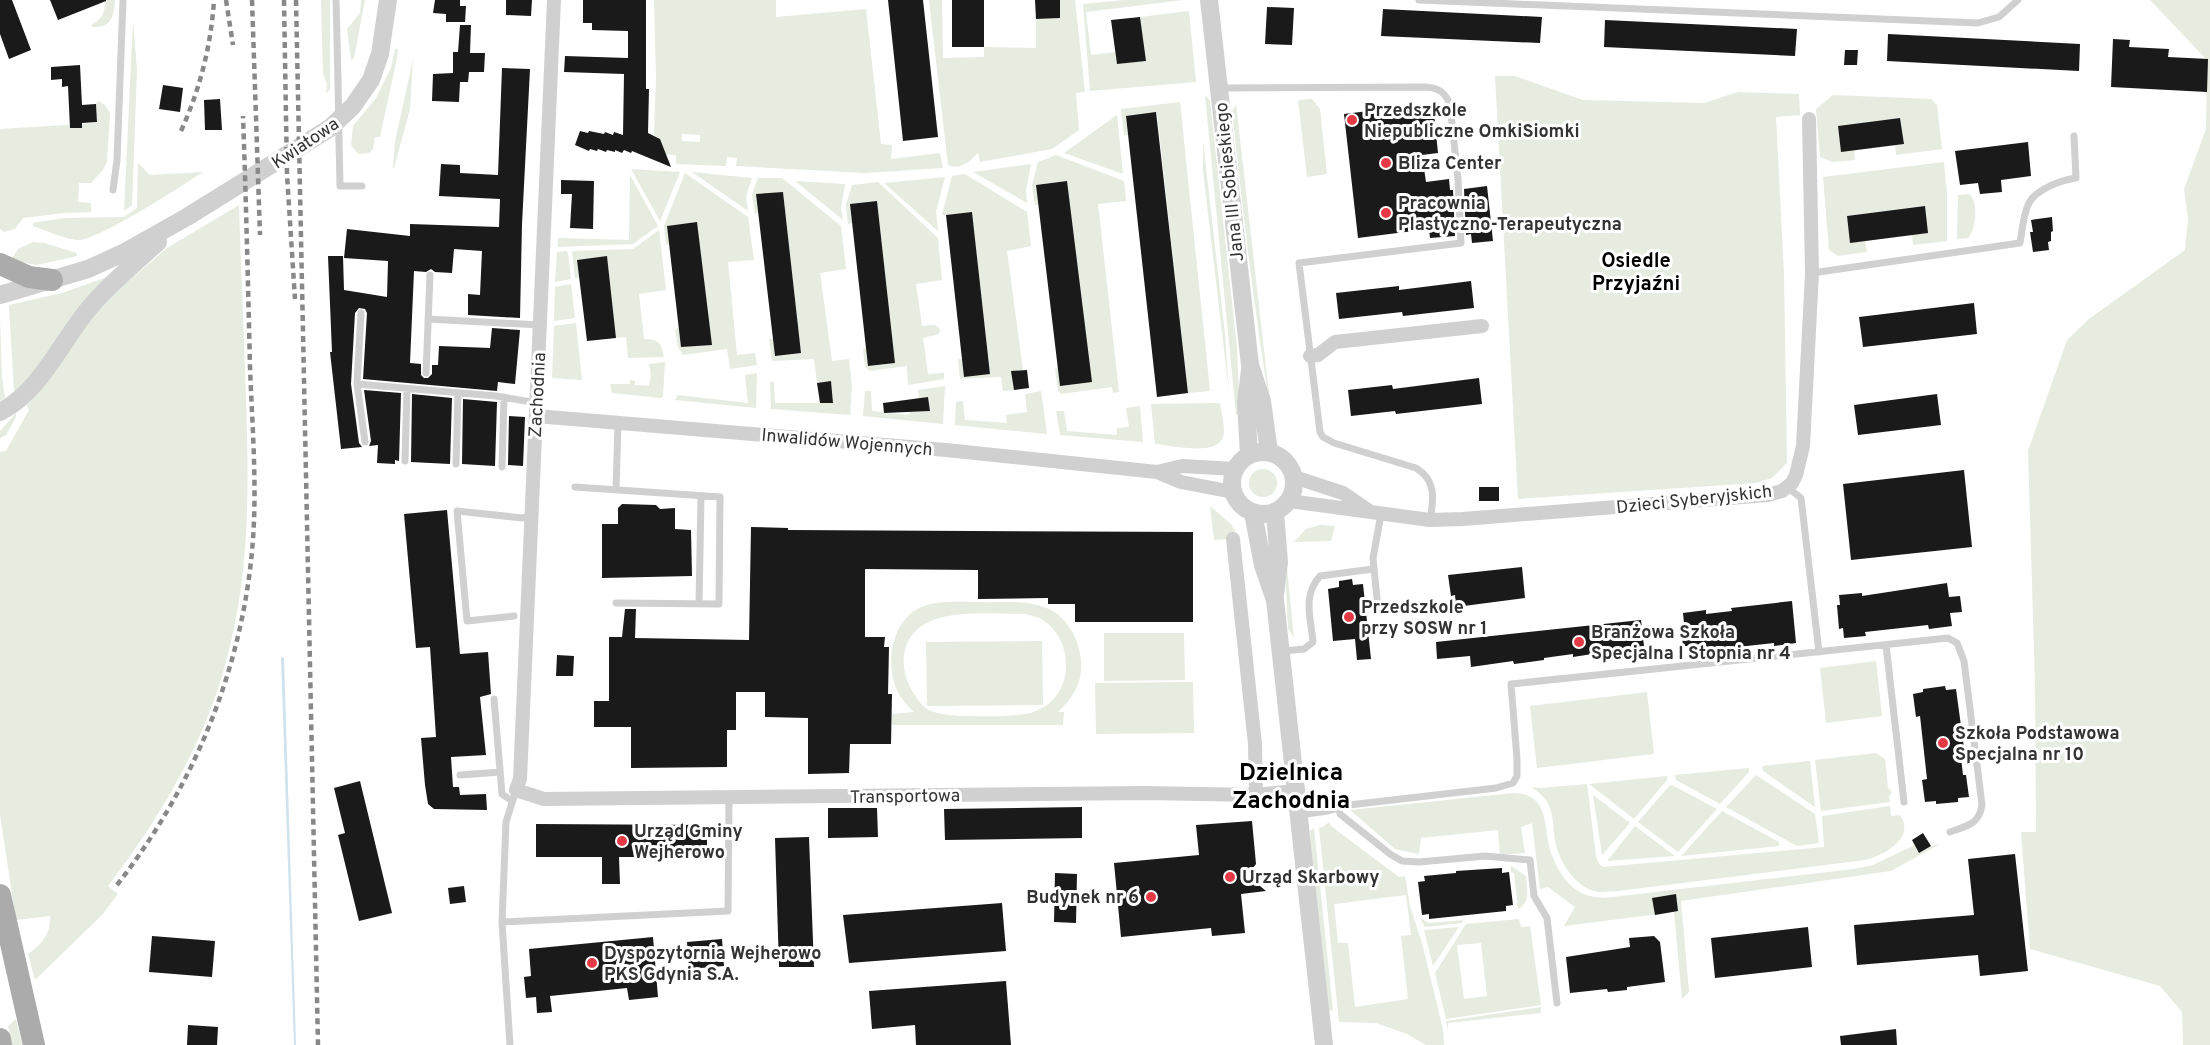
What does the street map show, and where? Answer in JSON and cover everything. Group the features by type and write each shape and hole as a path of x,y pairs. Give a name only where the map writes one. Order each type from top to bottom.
{"main road":[{"path":"0,264 29,276 52,280"},
{"path":"0,894 34,1045"},
{"path":"0,1039 1,1045"}],"street":[{"name":"Kwiatowa","path":"0,295 104,263 187,217 328,130 353,106 371,80 380,54 388,0"},
{"name":"Zachodnia","path":"514,795 520,779 554,0"},
{"name":"Jana III Sobieskiego","path":"1209,0 1250,365 1262,401 1269,452"},
{"name":"Dzieci Syberyjskich","path":"1282,507 1377,513 1430,520 1463,519 1768,495 1787,487 1796,476 1803,446 1812,273 1809,119"},
{"name":"Kwiatowa","path":"0,412 31,388 87,311 100,297 187,217"},
{"path":"1311,356 1318,355 1335,342 1482,326"},
{"name":"Jana III Sobieskiego","path":"1249,455 1246,402 1250,365"},
{"name":"Inwalidów Wojennych","path":"536,409 618,422 946,450 1157,472 1181,482 1233,492"},
{"path":"1282,507 1264,515 1253,513 1237,501 1233,492 1232,477 1241,461 1249,455 1269,452 1280,457 1289,466 1294,477 1295,486 1282,507 1275,600 1324,1045"},
{"name":"Inwalidów Wojennych","path":"1157,472 1182,466 1235,469"},
{"name":"Dzieci Syberyjskich","path":"1294,477 1342,493 1377,513"},
{"path":"1253,513 1263,565 1275,600"},
{"path":"1233,539 1255,744 1256,795"},
{"name":"Transportowa","path":"514,795 544,799 1144,793 1256,795 1296,791"}],"lane":[{"path":"112,190 117,160 123,0"},
{"path":"336,0 340,186 362,186"},
{"path":"1419,0 1978,24 1999,17 2018,0"},
{"path":"1219,88 1426,87 1437,88 1446,95 1450,105 1458,179 1461,243 1299,263 1319,424 1323,436 1334,443 1416,468 1425,474 1431,482 1433,493 1430,520"},
{"path":"1812,273 2020,243 2028,203 2042,191 2061,180 2076,178 2074,136"},
{"path":"426,374 430,275"},
{"path":"361,313 357,384 365,442"},
{"path":"428,319 540,325"},
{"path":"357,384 504,397 536,409"},
{"path":"405,461 407,388"},
{"path":"456,464 458,393"},
{"path":"502,467 504,397"},
{"path":"616,490 618,422"},
{"path":"575,487 720,497 719,604 616,603"},
{"path":"1787,487 1801,498 1819,652"},
{"path":"699,604 701,496"},
{"path":"514,616 467,621 457,511 523,518 532,514"},
{"path":"1377,513 1372,569 1377,599"},
{"path":"1280,651 1304,649 1313,642 1308,595 1320,576 1372,569"},
{"path":"1299,815 1349,805 1496,788 1513,783 1517,776 1517,768 1511,684 1948,638 1957,643 1964,661 1982,805 1980,816 1974,822 1950,832"},
{"path":"1886,645 1904,802"},
{"path":"494,699 502,794 514,795 506,822 502,922 510,1045"},
{"path":"460,775 500,772"},
{"path":"502,922 728,911 729,798"},
{"path":"1339,808 1340,814 1402,861 1419,862 1485,856 1530,860 1534,896 1547,918 1557,1003"}],"shaded area":[{"path":"104,0 115,0 112,16 108,23 93,27 91,25 98,21 104,11"},
{"path":"321,0 330,0 330,89 326,94 327,85 323,73"},
{"path":"361,0 365,0 354,58 351,60 347,29 360,13"},
{"path":"654,0 776,0 776,17 866,9 881,144 892,145 891,159 940,153 943,168 865,173 736,166 737,158 727,157 726,166 676,164 676,155 659,154 660,139 654,135 656,79","holes":["682,134 700,135 700,142 682,141"]},
{"path":"929,0 942,0 943,58 984,57 984,47 1036,48 1036,19 1060,18 1060,0 1075,0 1085,92 1076,93 1079,130 1052,149 980,162 978,153 961,166 948,165"},
{"path":"1125,0 1183,0 1086,12 1091,55 1115,52 1117,64 1145,61 1140,17 1189,11 1196,82 1090,91 1083,4"},
{"path":"2150,0 2210,0 2210,1045 2183,1045 2182,1012 2160,986 2030,949 2021,832 2036,832 2035,684 2028,451 2067,340 2089,319 2185,250 2188,219 2184,189 2206,129 2207,60"},
{"path":"133,21 137,70 132,205 124,211"},
{"path":"395,49 398,49 397,58 380,137 375,137 373,149 369,153 358,154 351,145 353,126 376,98 391,68"},
{"path":"413,59 410,109 393,168 395,142"},
{"path":"1495,76 1515,76 1583,100 1704,103 1738,92 1799,94 1800,115 1776,117 1784,274 1787,463 1772,478 1756,483 1518,499"},
{"path":"1205,95 1210,101 1237,348 1240,415 1236,415"},
{"path":"1833,95 1931,99 1937,105 1942,149 1896,155 1895,145 1904,144 1900,118 1838,126 1841,151 1854,150 1855,160 1833,162 1820,157 1816,109"},
{"path":"1312,99 1320,109 1327,174 1307,177 1298,100"},
{"path":"99,101 110,113 107,162 91,183 79,183 78,202 91,203 91,212 23,218 15,229 4,232 0,229 0,129 97,123 96,103"},
{"path":"1180,102 1210,391 1188,393 1157,113 1126,116 1128,135 1124,135 1121,109"},
{"path":"1236,104 1271,411 1240,186 1232,111"},
{"path":"1117,115 1123,174 1064,153"},
{"path":"1203,141 1225,334 1229,392 1203,171"},
{"path":"1056,155 1124,181 1126,201 1098,204 1119,392 1113,393 1112,387 1061,394 1058,391 1055,369 1058,368 1067,181 1036,185 1038,204 1035,205 1032,185 1038,162"},
{"path":"1944,162 1947,241 1913,245 1912,235 1924,206 1847,216 1850,242 1865,241 1867,252 1838,256 1829,250 1823,177"},
{"path":"138,163 150,175 203,172 140,212 87,238 72,239 33,226 33,223 64,218 124,217 137,208"},
{"path":"1031,164 1026,190 1027,203 973,172"},
{"path":"631,169 680,172 660,221"},
{"path":"692,172 752,178 746,196 748,211"},
{"path":"685,173 748,217 754,260 728,262 737,355 755,353 757,365 730,369 727,349 683,355 678,347 675,329 679,328 697,222 667,226 669,244 666,245 664,226"},
{"path":"965,174 1027,212 1031,246 1007,251 1023,370 1012,372 1014,390 1003,391 1001,377 960,379 958,359 962,359 964,377 990,373 972,213 942,215 952,176"},
{"path":"630,175 658,226 633,244 558,247 558,238 629,240"},
{"path":"945,177 936,212 938,231 884,183"},
{"path":"758,178 782,178 841,226 846,269 820,273 832,361 849,359 852,387 850,415 771,409 770,382 774,382 775,403 833,403 831,381 817,383 814,359 772,361 769,339 773,339 775,356 801,353 783,192 756,195 758,213 755,214 752,195"},
{"path":"795,181 845,184 841,208 843,220"},
{"path":"878,182 938,238 942,280 916,284 922,326 935,325 940,329 939,334 923,338 928,374 944,373 944,379 908,385 907,366 870,371 865,367 863,349 866,348 868,366 895,363 877,201 850,204 852,223 848,224 846,204 852,185"},
{"path":"1969,194 1975,209 1973,228 1968,238 1957,239 1958,195"},
{"path":"239,205 247,499 240,596 226,662 205,722 178,780 145,834 108,886 118,894 102,915 35,980 28,954 45,938 50,916 16,920 0,815 0,452 6,451 29,410 27,405 46,384 89,321 123,286 167,248"},
{"path":"659,230 666,290 639,294 644,339 658,343 664,357 628,358 626,337 616,338 607,256 577,260 579,278 575,278 572,251 633,249"},
{"path":"33,242 77,253 77,256 37,265 11,260 18,249"},
{"path":"566,251 571,279 555,282 557,252"},
{"path":"107,277 32,374 14,392 9,305 62,293"},
{"path":"571,284 575,318 554,321 555,287"},
{"path":"0,316 5,398 0,401"},
{"path":"576,323 582,380 552,378 554,326"},
{"path":"665,362 661,398 612,393 610,384 630,384 630,380 635,381 635,385 649,386 651,374 649,364"},
{"path":"757,373 756,408 675,400 678,395 748,403 745,375"},
{"path":"945,386 943,424 863,416 865,391 871,391 872,411 909,415 910,412 930,411 928,397 919,398 918,390"},
{"path":"1041,391 1047,434 955,425 956,402 963,401 965,420 1007,423 1006,415 1027,412 1025,394"},
{"path":"1220,403 1224,429 1219,443 1203,448 1155,444 1151,404"},
{"path":"1140,406 1143,442 1060,435 1056,411 1064,411 1067,431 1117,435 1117,428 1129,427 1126,408"},
{"path":"16,413 6,435 0,438 0,431"},
{"path":"1263,469 1273,473 1277,483 1273,493 1263,497 1253,493 1249,483 1253,473"},
{"path":"1210,506 1231,524 1239,538 1214,540"},
{"path":"1320,525 1335,526 1331,541 1294,542 1306,529"},
{"path":"1285,568 1287,568 1294,638 1288,628"},
{"path":"1022,602 1042,606 1058,614 1076,640 1081,671 1075,690 1058,712 1064,712 1063,725 892,725 892,714 914,712 897,691 891,660 895,638 906,618 914,611 932,604","holes":["1026,614 1041,619 1053,629 1065,652 1065,678 1053,700 1040,709 1008,716 948,715 927,709 918,700 905,674 904,663 908,643 921,627 931,621 952,615"]},
{"path":"1104,633 1184,633 1185,680 1104,681"},
{"path":"1042,641 1043,705 927,706 926,642"},
{"path":"1876,661 1882,716 1826,723 1820,668"},
{"path":"1193,682 1194,733 1096,734 1095,683"},
{"path":"1647,692 1654,754 1537,768 1530,706"},
{"path":"1876,753 1885,759 1888,788 1892,792 1889,796 1890,802 1821,811 1815,760"},
{"path":"1810,761 1815,807 1763,771 1762,766"},
{"path":"1749,768 1749,772 1720,804 1676,780 1675,775"},
{"path":"1756,775 1815,814 1819,843 1797,846 1726,807"},
{"path":"1667,776 1667,780 1634,819 1589,784"},
{"path":"1587,784 1596,857 1603,867 1824,847 1822,816 1890,806 1891,816 1900,815 1904,823 1904,831 1901,838 1889,850 1865,860 1597,892 1581,884 1565,866 1556,845 1549,806 1545,799 1531,787"},
{"path":"1672,785 1717,809 1678,852 1638,822"},
{"path":"1514,793 1526,795 1540,806 1551,853 1565,879 1581,893 1604,898 1854,869 1873,865 1915,845 1919,853 1940,844 1891,871 1681,901 1689,992 1682,999 1674,912 1564,926 1575,907 1548,887 1540,889 1532,823 1521,827 1525,853 1500,855 1498,830 1421,838 1419,854 1395,849 1350,810"},
{"path":"1593,795 1630,823 1602,855"},
{"path":"1722,811 1779,842 1779,846 1681,856"},
{"path":"1329,822 1331,826 1399,877 1405,876 1410,906 1422,943 1443,1029 1444,1045 1426,1045 1407,1034 1376,1023 1339,1022 1319,828","holes":["1406,895 1411,935 1401,936 1408,999 1355,1007 1348,943 1338,943 1334,904"]},
{"path":"1635,826 1675,856 1607,861"},
{"path":"1314,828 1333,1010 1329,1011 1311,844 1310,831"},
{"path":"1511,866 1526,876 1527,899 1518,909 1514,873 1511,872"},
{"path":"1420,918 1429,923 1463,920 1462,923 1425,927"},
{"path":"1519,919 1521,927 1530,926 1541,1005 1446,1019 1435,973 1466,924","holes":["1481,943 1487,996 1464,999 1457,945"]},
{"path":"1459,927 1433,966 1424,930"},
{"path":"1541,1007 1541,1013 1448,1023 1448,1030 1446,1021"},
{"path":"16,1019 22,1045 12,1045 8,1026"}],"water":[{"path":"281,657 284,658 296,1045 294,1045"}],"building":[{"path":"0,0 12,0 31,50 9,59 0,34"},
{"path":"50,0 106,0 106,1 58,20"},
{"path":"435,0 460,0 460,6 466,6 465,22 446,22 446,14 433,13"},
{"path":"506,0 532,0 531,16 506,15"},
{"path":"583,0 646,0 648,133 660,139 671,167 632,151 631,153 624,150 622,153 615,150 615,152 607,150 606,152 590,149 589,151 575,145 580,131 604,134 605,132 613,135 614,132 623,135 624,74 564,72 565,56 628,58 628,31 592,30 592,23 583,23"},
{"path":"888,0 923,0 938,137 903,141"},
{"path":"952,0 984,0 984,47 952,47"},
{"path":"1035,0 1060,0 1060,18 1036,19"},
{"path":"1267,7 1294,8 1292,45 1265,44"},
{"path":"1383,9 1542,17 1540,43 1381,36"},
{"path":"1140,17 1146,61 1117,64 1111,20"},
{"path":"1605,20 1797,29 1795,56 1604,47"},
{"path":"460,25 471,25 470,53 485,53 484,72 469,72 468,82 460,82 459,102 432,101 433,74 453,73 453,52 458,52"},
{"path":"1888,34 2080,44 2079,71 1887,61"},
{"path":"2113,39 2130,40 2129,47 2169,49 2168,57 2208,59 2207,92 2111,87"},
{"path":"1845,50 1858,50 1857,65 1844,65"},
{"path":"80,65 82,105 96,104 97,122 82,123 82,128 70,128 68,86 62,87 62,79 51,80 51,67"},
{"path":"502,68 530,69 520,318 468,315 468,294 480,295 482,251 454,249 452,273 435,272 431,269 426,272 414,271 410,363 421,364 421,375 428,378 432,374 432,365 438,365 439,346 490,348 492,328 520,330 515,384 498,382 497,391 363,379 367,313 365,309 359,308 355,313 351,384 359,443 362,447 341,449 330,352 332,352 328,256 343,256 344,290 387,297 388,261 344,258 347,229 410,236 410,224 499,227 500,199 439,196 441,164 460,165 460,173 498,175"},
{"path":"163,85 183,88 180,112 159,109"},
{"path":"220,99 222,130 205,130 204,100"},
{"name":"Bliza Center","path":"1433,103 1438,153 1422,155 1426,182 1449,179 1450,190 1453,190 1455,236 1430,238 1429,229 1358,238 1344,114"},
{"path":"1156,112 1188,393 1157,397 1126,116"},
{"path":"1900,118 1904,144 1841,152 1838,126"},
{"path":"2028,142 2031,176 2001,180 2002,192 1980,194 1978,183 1960,185 1955,151"},
{"path":"561,180 594,181 593,229 570,228 572,194 561,194"},
{"path":"1067,181 1092,382 1060,386 1036,185"},
{"path":"1487,186 1493,241 1472,243 1471,234 1466,235 1464,189"},
{"path":"783,192 801,353 775,356 756,194"},
{"path":"877,201 895,363 868,366 850,204"},
{"path":"1925,206 1928,233 1850,243 1847,216"},
{"path":"972,212 990,374 964,377 946,215"},
{"path":"2052,217 2053,231 2051,241 2048,242 2049,250 2033,252 2031,220"},
{"path":"697,222 712,345 681,347 667,226"},
{"path":"607,256 616,338 587,341 577,260"},
{"path":"1471,281 1474,308 1403,316 1402,312 1339,319 1336,293 1399,286 1399,290"},
{"path":"1974,303 1977,334 1863,347 1859,317"},
{"path":"1027,370 1029,388 1014,390 1011,371"},
{"path":"1479,378 1482,404 1396,414 1395,411 1351,416 1348,390 1392,385 1393,389"},
{"path":"831,381 833,403 820,403 817,383"},
{"path":"364,390 401,393 399,461 395,460 395,464 377,463 378,445 369,446 371,441"},
{"path":"412,394 452,398 450,464 411,462"},
{"path":"1937,394 1941,425 1858,435 1854,405"},
{"path":"928,397 930,411 884,413 883,403"},
{"path":"463,399 497,402 495,466 462,464"},
{"path":"509,416 525,417 523,466 508,465"},
{"path":"1964,470 1972,547 1851,560 1843,484"},
{"path":"1479,487 1499,487 1499,501 1479,501"},
{"path":"622,504 656,505 660,509 675,508 675,529 691,530 692,576 602,578 602,524 618,524 618,508"},
{"path":"447,510 460,654 488,652 491,694 480,697 486,755 451,757 453,787 459,787 460,795 486,794 487,810 434,809 428,804 425,785 421,738 436,737 430,647 416,648 404,514"},
{"path":"751,527 788,528 788,530 1193,532 1193,622 1075,622 1075,604 1048,604 1048,598 978,599 978,570 865,569 865,637 885,637 884,647 889,647 888,694 892,694 891,744 850,744 849,773 808,774 808,718 765,717 765,692 736,692 736,730 727,730 727,767 631,768 631,727 594,727 594,701 609,701 609,637 622,637 625,609 636,609 635,638 749,640"},
{"path":"1522,567 1525,598 1456,607 1455,595 1451,596 1448,575"},
{"name":"Przedszkole przy SOSW nr 1","path":"1352,579 1353,585 1363,584 1371,659 1357,660 1355,639 1333,641 1328,589 1339,587 1339,581"},
{"path":"1947,583 1949,597 1960,596 1962,612 1950,613 1952,626 1929,629 1928,625 1865,632 1866,636 1844,638 1843,628 1839,629 1837,605 1840,605 1839,595 1862,593 1862,596"},
{"path":"1792,601 1796,643 1710,650 1710,653 1688,656 1687,646 1683,646 1681,624 1684,623 1683,613 1706,610 1706,614 1732,611 1731,608"},
{"path":"1641,620 1644,646 1573,657 1573,654 1514,664 1513,661 1471,667 1470,656 1437,659 1436,642"},
{"path":"557,655 574,656 573,676 556,676"},
{"name":"Szkoła Podstawowa Specjalna nr 10","path":"1945,686 1946,690 1956,689 1964,748 1960,749 1963,775 1966,775 1969,797 1958,798 1958,802 1936,804 1936,801 1925,802 1922,780 1927,779 1920,716 1916,717 1913,694 1923,692 1923,689"},
{"path":"360,781 392,913 359,921 338,835 345,833 334,788"},
{"path":"1082,807 1082,838 945,840 944,809"},
{"path":"828,808 877,808 878,837 828,838"},
{"path":"1252,821 1256,864 1253,868 1254,881 1266,891 1241,894 1245,933 1212,936 1211,928 1121,937 1114,863 1199,855 1196,825"},
{"name":"Urząd Gminy Wejherowo","path":"536,824 707,825 707,857 619,857 620,884 602,884 602,857 536,857"},
{"path":"1923,833 1931,846 1919,853 1912,840"},
{"path":"809,837 814,967 779,967 775,838"},
{"path":"2015,854 2028,971 1980,976 1978,955 1857,965 1854,925 1974,915 1968,859"},
{"path":"1502,868 1502,873 1509,872 1513,905 1506,906 1506,911 1429,919 1429,914 1422,915 1418,882 1425,881 1424,876"},
{"path":"1055,873 1077,874 1076,923 1054,922"},
{"path":"464,886 466,902 450,904 448,888"},
{"path":"1676,894 1678,911 1655,915 1652,898"},
{"path":"1002,903 1006,951 849,963 843,915"},
{"path":"1808,927 1812,967 1715,978 1711,938"},
{"path":"152,936 215,941 212,977 149,972"},
{"path":"1654,936 1660,942 1665,982 1627,987 1627,990 1608,992 1607,989 1570,993 1566,957 1630,947 1629,938"},
{"name":"Dyspozytornia Wejherowo PKS Gdynia S.A.","path":"653,937 658,997 629,1000 627,988 550,996 552,1012 537,1013 536,997 526,998 524,977 531,976 529,949"},
{"path":"722,939 724,966 689,969 687,942"},
{"path":"1006,981 1011,1045 916,1045 915,1025 872,1029 869,991"},
{"path":"188,1025 218,1027 217,1045 187,1045"},
{"path":"1896,1029 1897,1045 1841,1045 1840,1036"}],"railway":[{"path":"181,131 204,67 214,0"},
{"path":"226,0 233,45"},
{"path":"252,0 260,235"},
{"path":"284,0 287,175 295,299"},
{"path":"296,0 318,1045"},
{"path":"117,885 145,847 170,806 211,722 227,677 248,586 253,539 254,474 243,116"}],"place":[{"name":"Przedszkole Niepubliczne OmkiSiomki","path":"1352,120"},
{"name":"Bliza Center","path":"1386,163"},
{"name":"Pracownia Plastyczno-Terapeutyczna","path":"1386,213"},
{"name":"Przedszkole przy SOSW nr 1","path":"1349,617"},
{"name":"Branżowa Szkoła Specjalna I Stopnia nr 4","path":"1579,642"},
{"name":"Szkoła Podstawowa Specjalna nr 10","path":"1943,743"},
{"name":"Urząd Gminy Wejherowo","path":"622,841"},
{"name":"Urząd Skarbowy","path":"1230,877"},
{"name":"Budynek nr 6","path":"1151,897"},
{"name":"Dyspozytornia Wejherowo PKS Gdynia S.A.","path":"592,963"}],"district":[{"name":"Osiedle Przyjaźni","path":"1636,272"},
{"name":"Dzielnica Zachodnia","path":"1291,786"}]}
